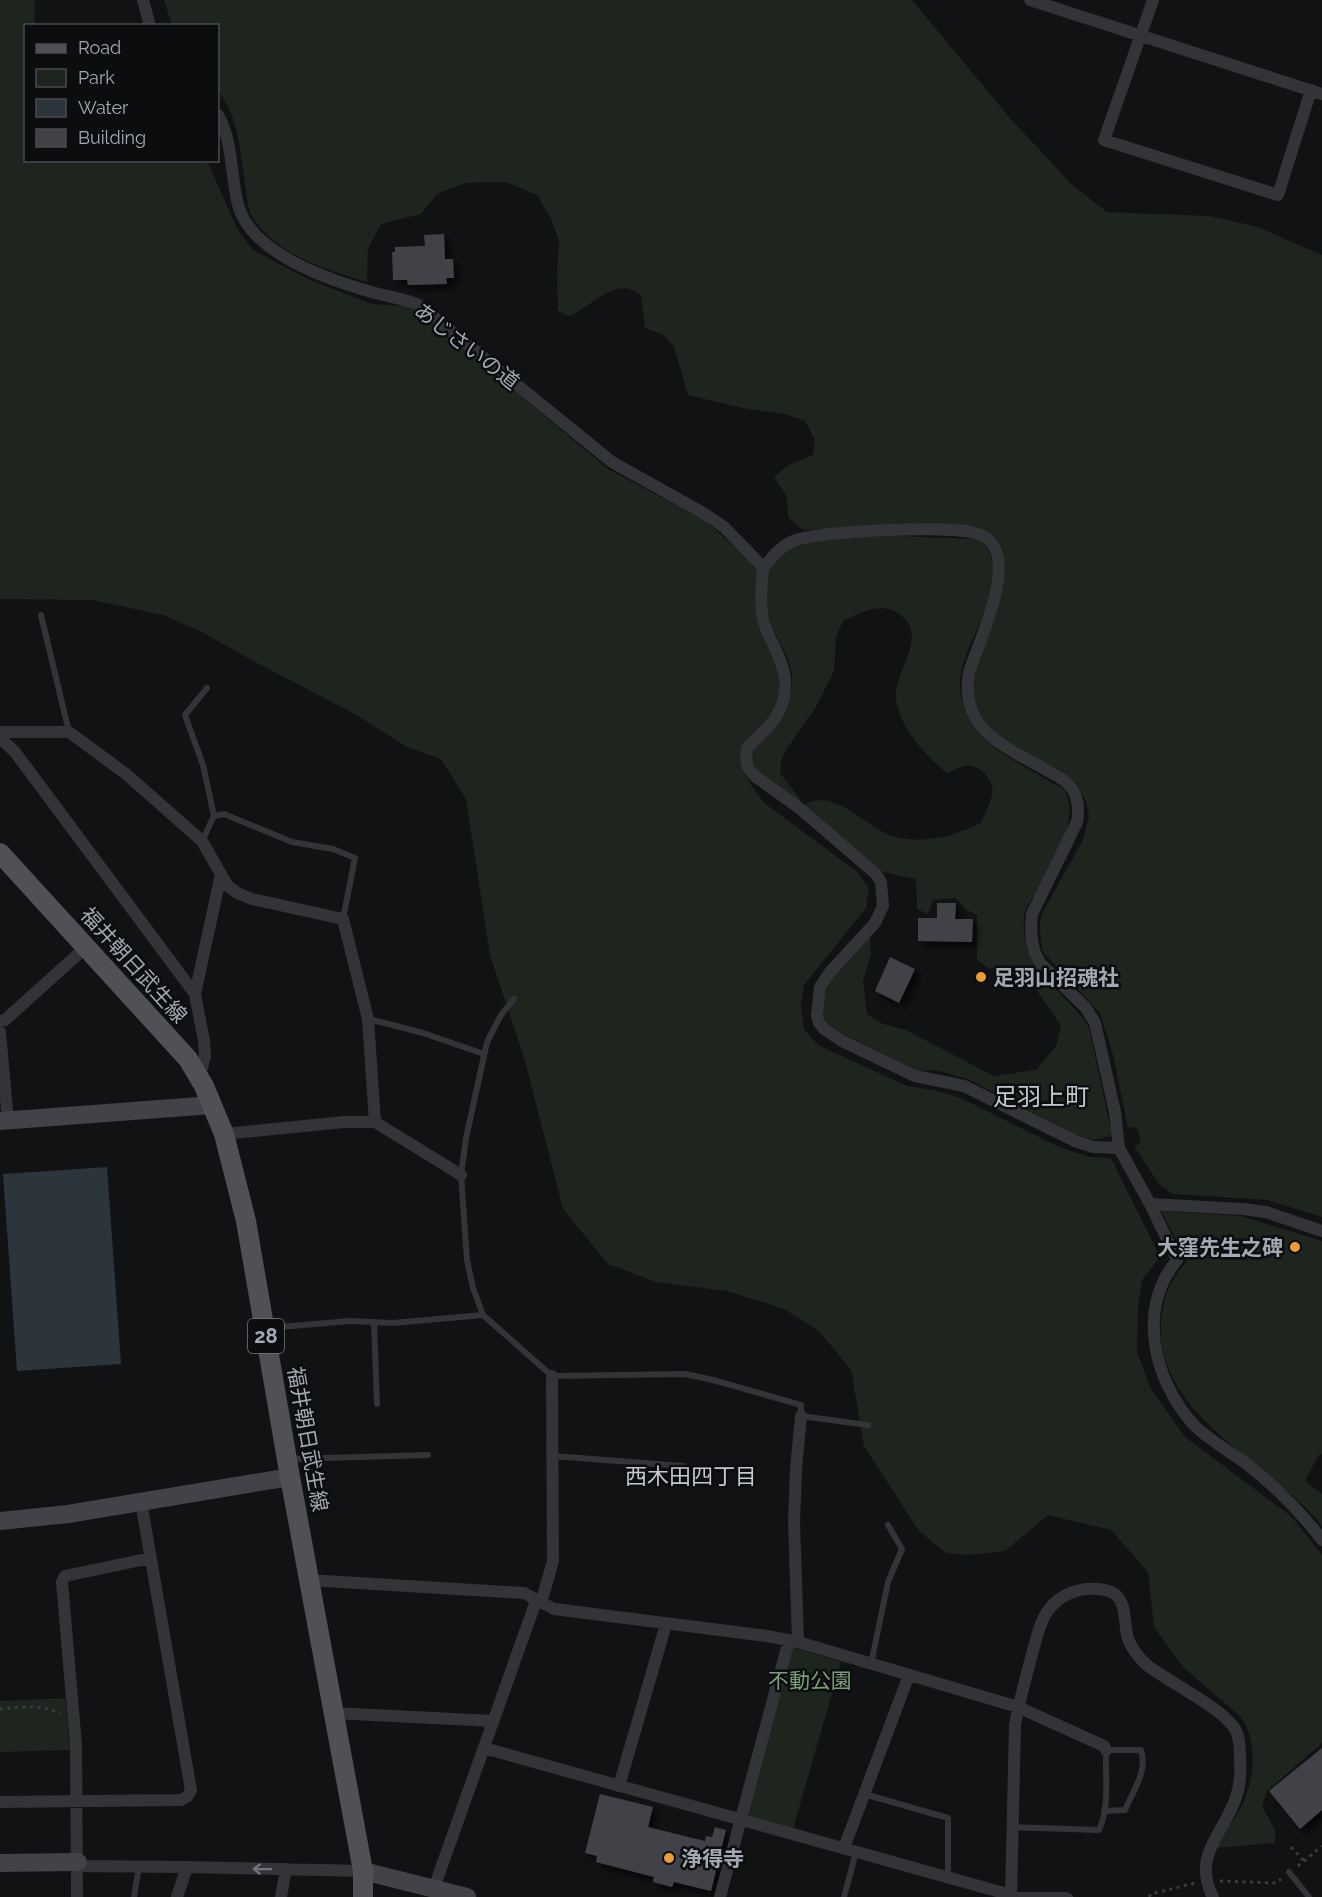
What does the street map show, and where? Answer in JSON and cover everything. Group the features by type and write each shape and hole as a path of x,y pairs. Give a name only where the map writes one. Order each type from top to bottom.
{"main road":[{"name":"福井朝日武生線","path":"0,853 188,1059 199,1077 224,1134 246,1221 363,1871 363,1897"}],"street":[{"path":"143,0 149,24"},
{"path":"1030,0 1142,34 1316,92 1278,195 1104,140 1142,34 1153,0"},
{"name":"あじさいの道","path":"219,118 227,139 240,211 252,232 264,245 312,270 376,293 419,305 612,462 705,514 739,541 763,567"},
{"path":"1119,1148 1093,1147 1075,1141 964,1086 915,1076 842,1041 819,1023 817,1015 820,987 830,972 875,923 883,906 883,891 876,874 798,807 756,777 747,765 747,748 780,710 784,685 783,662 762,614 763,567 778,551 793,541 801,538 858,532 964,531 985,536 993,545 999,562 997,594 969,672 967,683 970,705 981,728 992,739 1058,776 1073,790 1078,812 1077,822 1032,914 1032,941 1040,963 1086,1008 1095,1023 1115,1112 1119,1148 1177,1260 1166,1274 1158,1291 1154,1326 1159,1365 1176,1403 1195,1426 1251,1468 1301,1512 1322,1540"},
{"path":"0,732 69,732 126,774 202,842 227,885 237,893 252,900 343,919 368,1018 375,1122"},
{"path":"0,738 15,752 195,994"},
{"path":"199,1077 205,1057 195,994 221,874"},
{"path":"0,1021 5,1020 86,947"},
{"path":"0,1032 4,1121 212,1105"},
{"path":"224,1134 344,1122 375,1122 461,1175"},
{"path":"1150,1204 1266,1212 1322,1231"},
{"path":"434,1888 553,1562 552,1376"},
{"path":"720,1897 740,1819 794,1641 794,1522 801,1416"},
{"path":"0,1521 68,1514 141,1502 289,1468"},
{"path":"0,1802 181,1800 187,1797 191,1790 141,1502"},
{"path":"77,1897 73,1714 62,1582 65,1576 151,1558"},
{"path":"309,1580 524,1593 554,1609 794,1641 1018,1707 1104,1746 1106,1750"},
{"path":"484,1748 1011,1896 1015,1725 1040,1625 1048,1611 1063,1597 1080,1590 1101,1589 1117,1596 1122,1605 1128,1639 1135,1653 1146,1664 1230,1722 1237,1732 1240,1743 1239,1786 1235,1801 1216,1834 1205,1868 1207,1881 1214,1897"},
{"path":"619,1786 666,1624"},
{"path":"850,1850 864,1794 909,1675"},
{"path":"333,1713 494,1721"},
{"path":"0,1863 363,1871 468,1897"},
{"path":"177,1897 187,1867"},
{"path":"281,1897 286,1869"}],"lane":[{"path":"41,615 69,732"},
{"path":"202,842 214,816 203,765 184,715 207,688"},
{"path":"214,816 224,814 232,816 292,842 333,849 355,858 343,919"},
{"path":"514,999 501,1014 487,1042 466,1138 461,1175 467,1260 473,1288 483,1315 552,1376 685,1374 801,1405 801,1416 868,1425"},
{"path":"368,1018 423,1033 484,1054"},
{"path":"264,1329 350,1321 393,1323 483,1315"},
{"path":"374,1322 377,1404"},
{"path":"289,1468 428,1455"},
{"path":"553,1456 683,1466"},
{"path":"871,1664 888,1582 902,1549 888,1525"},
{"path":"1012,1827 1099,1830 1104,1811 1106,1750 1141,1750 1144,1759 1143,1770 1125,1810 1104,1811"},
{"path":"864,1794 948,1818 948,1877"},
{"path":"844,1897 850,1850"},
{"path":"134,1897 139,1865"},
{"path":"1289,1872 1309,1897"},
{"path":"1011,1896 1067,1895 1070,1897"}],"path":[{"path":"0,1709 34,1706 48,1708 64,1715 73,1714"},
{"path":"1291,1846 1304,1861"},
{"path":"1149,1897 1151,1894 1207,1881 1241,1882"}],"green space":[{"path":"0,0 35,0 34,24 24,24 24,162 207,162 238,230 253,250 310,280 372,304 405,306 422,313 608,469 704,520 759,568 757,589 779,661 779,693 772,713 751,736 741,759 745,775 763,802 857,872 869,889 866,908 804,985 801,1005 804,1029 818,1045 907,1086 935,1090 961,1098 1059,1147 1090,1157 1111,1158 1160,1257 1142,1280 1138,1309 1137,1352 1151,1389 1185,1437 1292,1517 1322,1555 1322,1743 1267,1791 1262,1806 1275,1830 1275,1843 1215,1848 1242,1805 1250,1783 1253,1759 1250,1736 1240,1716 1183,1667 1154,1627 1148,1572 1111,1530 1048,1515 1005,1551 969,1555 946,1553 919,1531 864,1446 851,1370 820,1332 784,1309 727,1291 656,1282 608,1264 563,1209 525,1061 490,955 466,799 441,759 407,747 355,714 202,632 163,615 92,600 0,599"},
{"path":"164,0 912,0 1009,117 1073,186 1107,212 1209,216 1255,226 1322,255 1322,1217 1267,1200 1173,1194 1159,1184 1134,1146 1141,1142 1137,1127 1128,1128 1113,1055 1100,1013 1043,952 1040,923 1042,913 1083,840 1089,817 1087,804 1077,784 1062,772 995,735 978,714 971,684 986,634 996,542 898,527 803,530 788,517 787,497 774,477 787,466 813,455 815,440 805,421 785,414 747,409 688,395 674,347 662,334 645,328 641,296 632,290 623,288 613,290 569,316 558,311 559,241 551,219 537,195 506,182 465,183 437,194 421,214 381,224 368,249 367,282 317,265 286,250 272,240 250,213 237,132 226,103 219,92 219,24 172,24"},
{"path":"899,536 974,539 986,547 993,562 993,586 962,670 960,686 962,698 972,725 989,743 1014,761 1065,790 1069,803 1067,829 1056,855 1026,909 1024,933 1033,962 1039,971 1083,1018 1089,1028 1112,1135 1095,1140 1076,1135 968,1079 939,1071 917,1070 826,1026 823,1012 828,987 842,966 870,937 871,955 863,981 867,1014 883,1024 906,1030 994,1076 1036,1070 1056,1046 1061,1026 1021,967 1004,966 989,969 977,960 977,915 965,909 956,898 933,900 928,914 917,909 916,879 882,872 804,805 816,801 828,801 851,811 885,833 907,839 940,838 981,823 992,796 992,787 988,778 973,766 962,767 947,773 915,740 898,710 897,688 911,643 912,632 908,623 899,614 885,608 878,608 843,621 836,637 834,671 816,707 781,761 780,773 800,799 799,803 752,765 752,751 786,711 792,688 792,674 788,659 767,611 768,570 781,554 803,542"},
{"path":"1161,1211 1241,1216 1322,1241 1322,1454 1318,1456 1305,1481 1322,1494 1322,1526 1300,1503 1220,1436 1196,1411 1177,1385 1164,1356 1161,1323 1168,1289 1187,1261"},
{"name":"不動公園","path":"792,1647 841,1662 793,1829 747,1815"},
{"path":"65,1698 70,1750 0,1752 0,1701"}],"water":[{"path":"107,1167 121,1364 17,1371 3,1174"}],"building":[{"path":"444,234 445,259 453,259 454,278 446,278 447,284 408,285 407,280 393,280 392,252 395,252 395,247 425,246 424,235"},
{"path":"937,903 956,903 955,919 973,919 972,942 918,941 918,918 937,918"},
{"path":"890,957 915,969 899,1003 875,991"},
{"path":"1322,1748 1322,1810 1300,1829 1269,1791"},
{"path":"600,1794 653,1807 648,1827 705,1841 706,1836 712,1837 715,1827 726,1830 711,1891 674,1882 672,1887 653,1882 654,1877 596,1862 597,1856 585,1853"}],"place":[{"name":"足羽山招魂社","path":"981,977"},
{"name":"大窪先生之碑","path":"1295,1247"},
{"name":"浄得寺","path":"669,1858"}],"district":[{"name":"足羽上町","path":"1041,1096"},
{"name":"西木田四丁目","path":"691,1476"}]}
